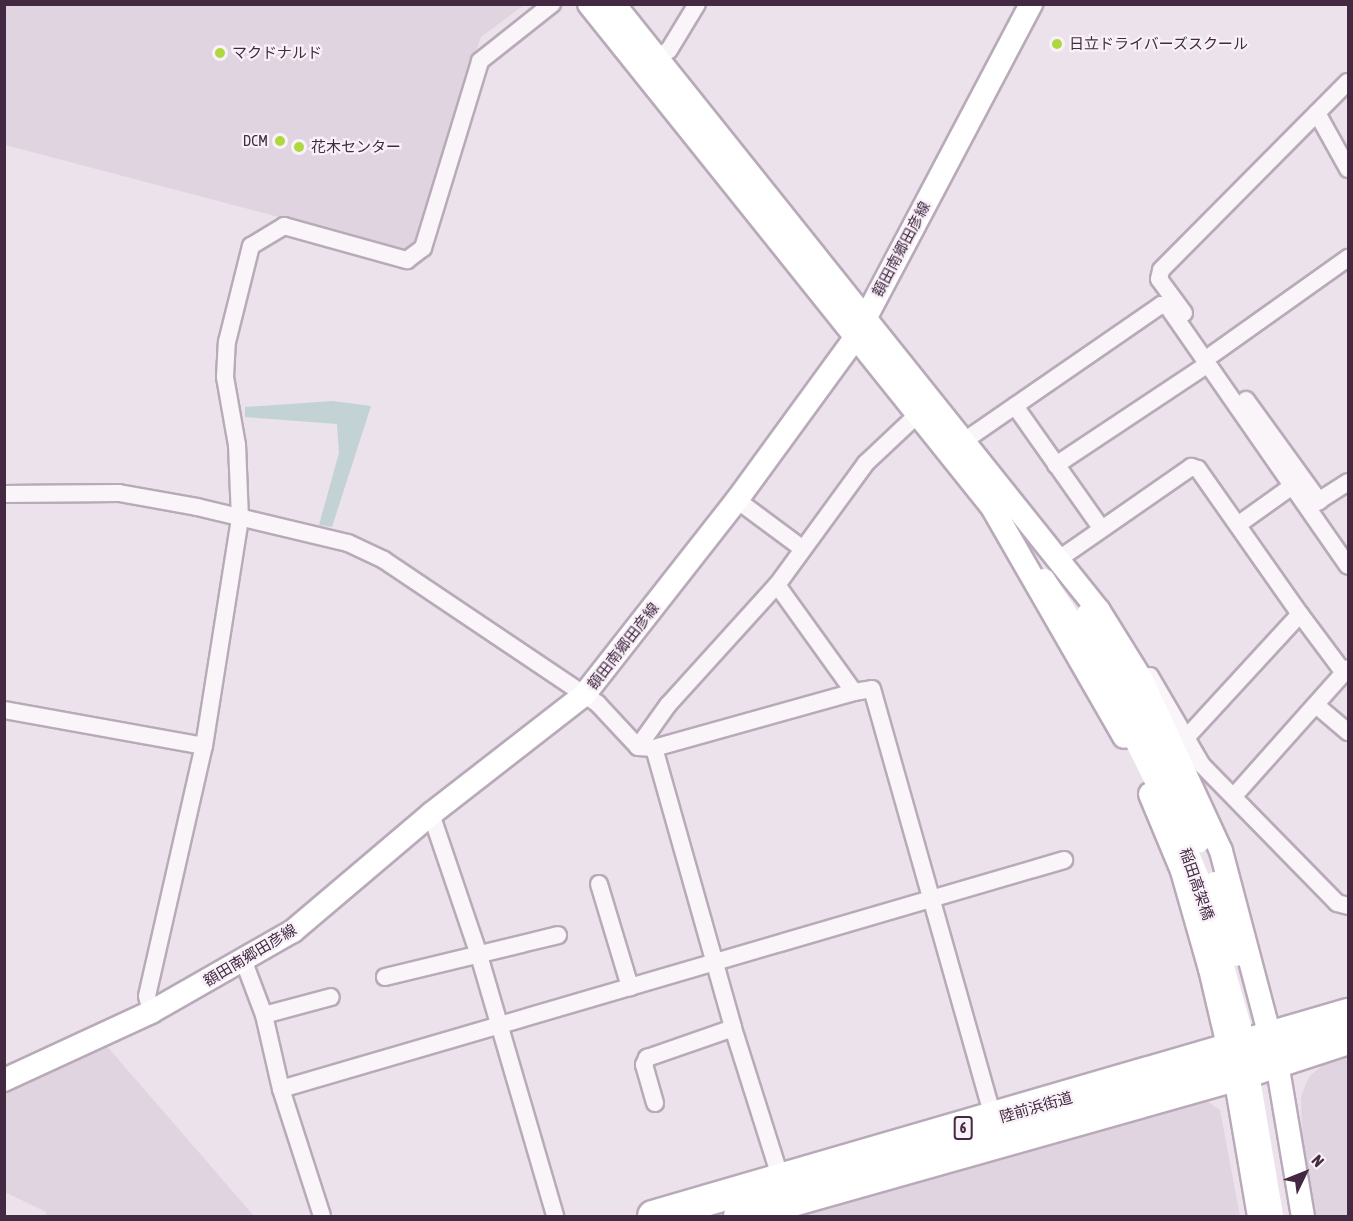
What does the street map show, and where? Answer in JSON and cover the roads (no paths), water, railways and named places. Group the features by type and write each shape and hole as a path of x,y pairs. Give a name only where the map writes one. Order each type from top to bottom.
{"highway":[{"name":"陸前浜街道","path":"1274,1050 1348,1014"},
{"name":"陸前浜街道","path":"739,1216 1274,1050 1348,1039"},
{"name":"陸前浜街道","path":"653,1216 994,1119 1232,1063"}],"street":[{"path":"151,1012 147,996 204,746 240,519 237,445 225,378 227,342 251,246 284,226 407,260 423,248 480,61 552,4"},
{"path":"589,4 992,507 1124,738 1154,802 1182,871 1232,1063 1259,1216"},
{"path":"614,4 864,317 968,438 1099,611 1142,681 1188,774 1221,851 1274,1050 1303,1216"},
{"path":"657,58 669,50 697,4"},
{"name":"額田南郷田彦線","path":"4,1080 151,1012 244,962 293,931 431,814 584,695 737,500 855,338 864,317 1031,4"},
{"path":"1314,505 1292,486 1159,279 1161,270 1348,81"},
{"path":"1317,113 1348,169"},
{"path":"1056,465 1347,263"},
{"path":"968,438 1161,305 1168,307 1210,359 1314,505 1348,566"},
{"path":"1014,406 1101,528"},
{"path":"646,747 668,705 777,585 866,463 918,414"},
{"path":"1060,557 1191,467 1198,469 1239,524 1300,614 1346,671 1234,796"},
{"path":"1314,505 1348,482"},
{"path":"1239,524 1292,486"},
{"path":"4,494 119,493 197,507 348,543 384,560 597,703 646,747 716,962 733,1028 782,1179"},
{"path":"737,500 803,549"},
{"name":"稲田高架橋","path":"992,507 1044,580 1099,666 1163,795 1197,876 1240,1026 1272,1216"},
{"path":"1060,557 1110,609 1188,736 1202,765 1337,903 1348,906"},
{"name":"稲田高架橋","path":"1060,557 1177,787 1227,921 1254,1023 1287,1216"},
{"path":"777,585 854,692"},
{"path":"1188,736 1300,614"},
{"path":"646,747 872,688 994,1119"},
{"path":"1316,705 1348,732"},
{"path":"4,710 204,746"},
{"path":"431,814 478,952 555,1216"},
{"path":"281,1089 1064,860"},
{"path":"599,884 630,987"},
{"path":"385,977 478,952 558,935"},
{"path":"244,962 264,1016 281,1089 322,1216"},
{"path":"264,1016 331,997"},
{"path":"655,1103 644,1065 647,1058 733,1028"}],"place":[{"name":"日立ドライバーズスクール","path":"1057,44"},
{"name":"マクドナルド","path":"220,53"},
{"name":"DCM","path":"280,141"},
{"name":"花木センター","path":"299,147"}]}
